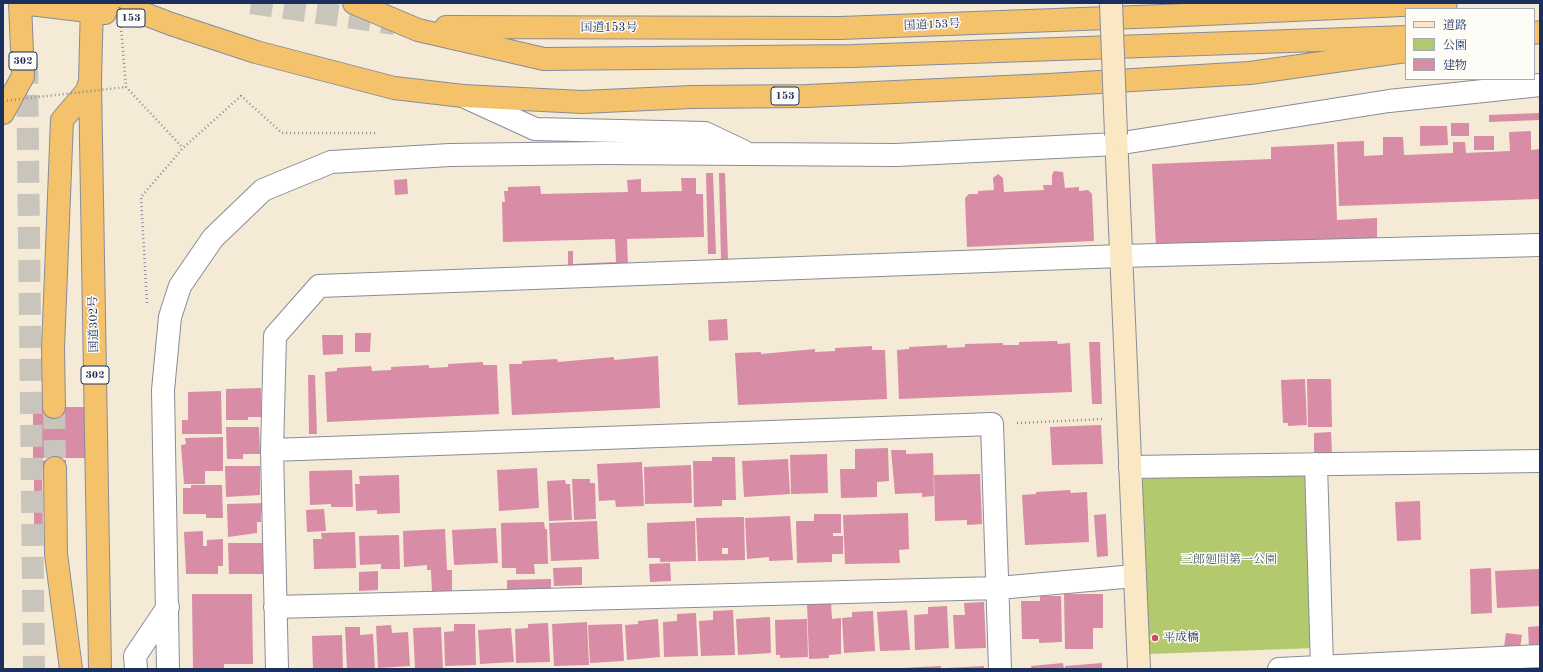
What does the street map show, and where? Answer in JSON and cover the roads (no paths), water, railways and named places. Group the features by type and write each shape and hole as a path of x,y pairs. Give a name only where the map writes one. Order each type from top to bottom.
{"highway":[{"name":"153","path":"20,3 82,6 171,24"},
{"name":"302","path":"3,113 23,76 20,3"},
{"name":"153","path":"118,3 171,24 256,52 394,88 464,96 582,102 692,97 807,96 1049,85 1250,73 1405,51"},
{"path":"354,3 418,30 544,59 854,56 1405,37"},
{"name":"国道153号","path":"418,27 840,28 1170,16 1446,3"},
{"name":"国道302号","path":"82,6 91,49 90,81 100,669"},
{"path":"54,407 53,349 62,120 87,90 90,81"},
{"path":"55,462 56,554 71,669"}],"street":[{"path":"1111,3 1139,669"},
{"path":"168,669 163,390 170,317 180,286 213,238 263,190 331,162 450,155 588,153 896,154 1116,139 1389,101 1540,85"},
{"path":"464,96 536,129 706,133 750,154"},
{"path":"277,669 272,450 275,336 319,286 1121,256 1540,246"},
{"path":"272,450 992,424 1000,669"},
{"path":"1130,467 1540,461"},
{"path":"1316,464 1322,667"},
{"path":"275,607 998,588 1135,576"},
{"path":"136,669 135,656 168,607"},
{"path":"1279,669 1540,656"}],"tunnel":[{"path":"251,3 395,24"},
{"path":"27,62 34,669"},
{"path":"54,407 55,458"}],"place":[{"name":"平成橋","path":"1155,638"}],"park label":[{"name":"三郎廻間第一公園","path":"1229,560"}]}
